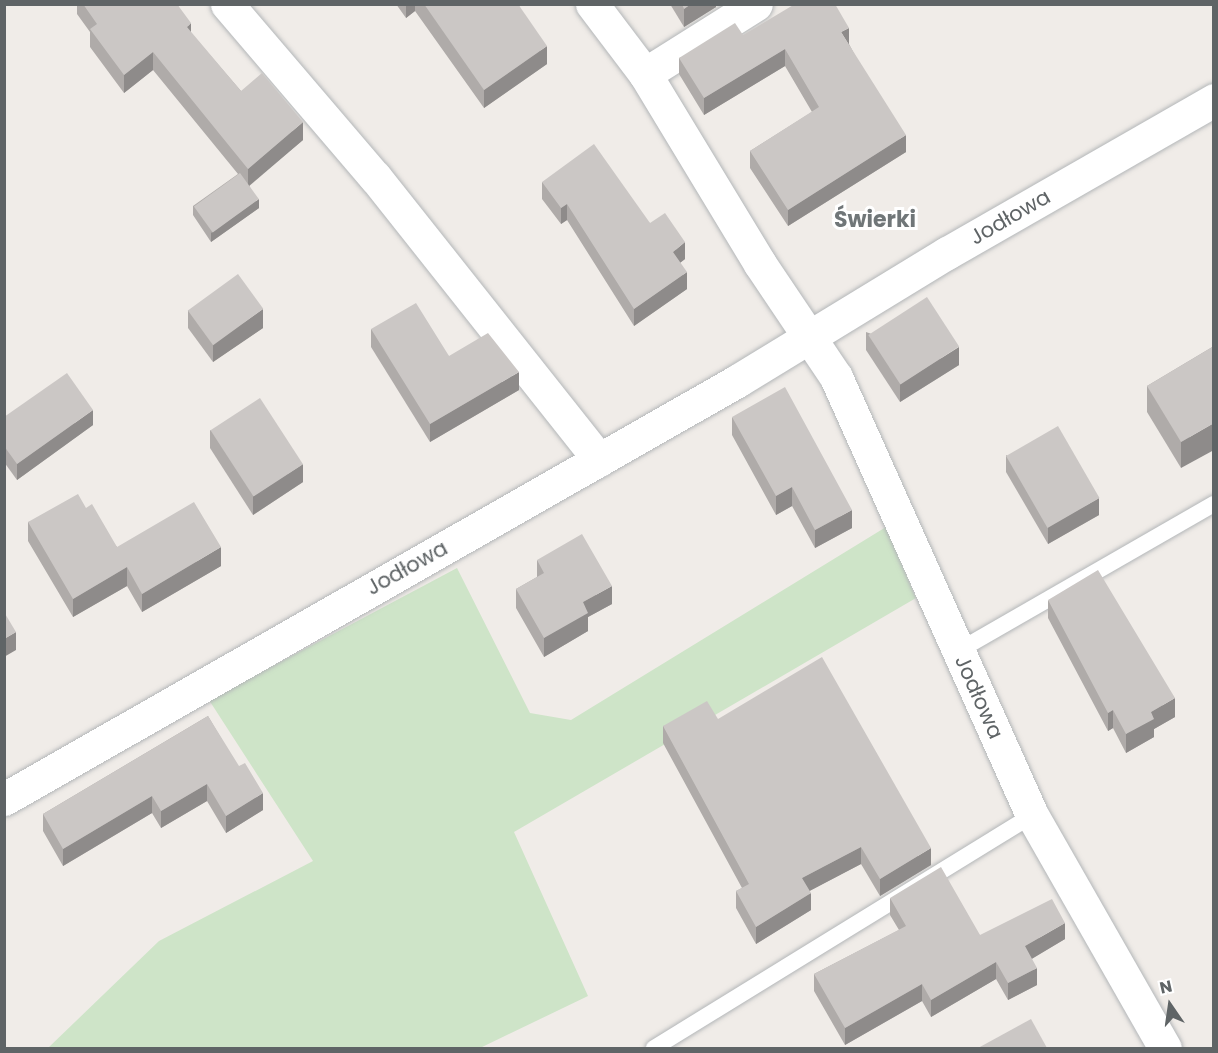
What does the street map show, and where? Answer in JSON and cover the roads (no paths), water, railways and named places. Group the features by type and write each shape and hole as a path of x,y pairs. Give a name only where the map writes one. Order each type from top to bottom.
{"street":[{"path":"227,4 375,177 599,460"},
{"name":"Jodłowa","path":"592,4 645,74 760,264 836,377 1032,815 1165,1048"},
{"path":"645,74 756,4"},
{"name":"Jodłowa","path":"4,799 599,460 1214,100"}],"lane":[{"path":"958,651 1214,504"},
{"path":"654,1048 1032,815"}],"district":[{"name":"Świerki","path":"875,220"}]}
